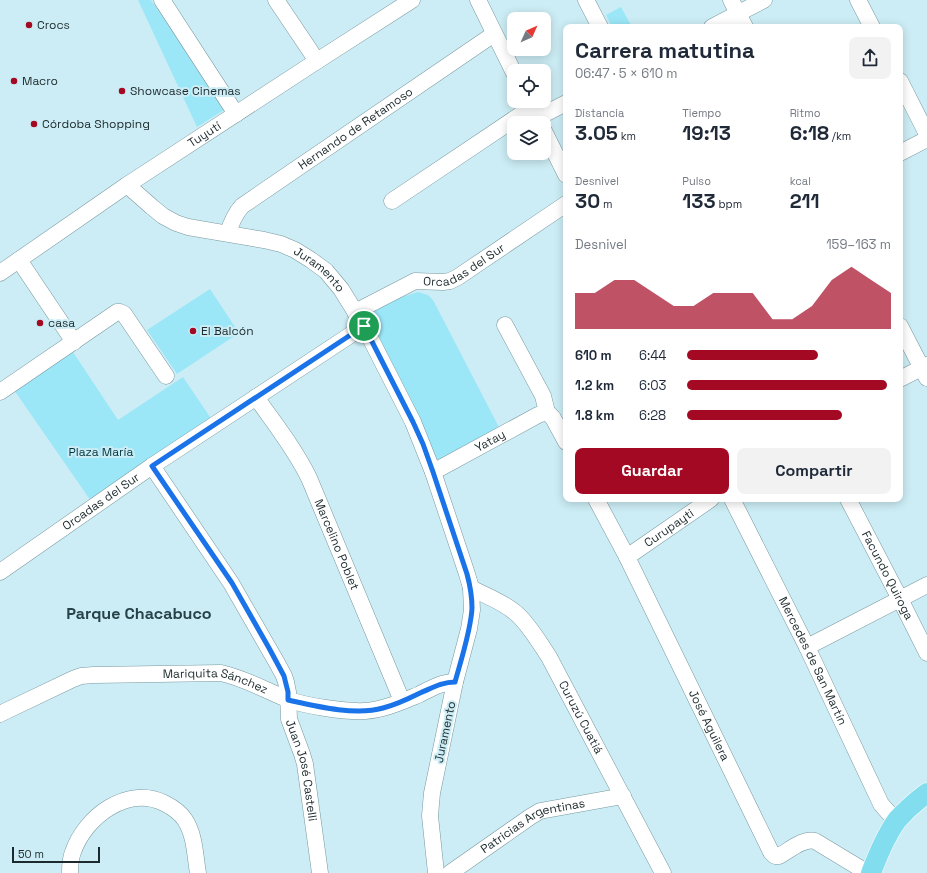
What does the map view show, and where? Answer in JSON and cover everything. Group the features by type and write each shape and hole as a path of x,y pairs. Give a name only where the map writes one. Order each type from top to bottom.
{"main road":[{"path":"869,873 897,821 912,805 927,793"}],"street":[{"path":"162,0 236,114"},
{"path":"276,0 317,61"},
{"path":"478,0 509,64"},
{"path":"586,0 598,24"},
{"path":"718,24 764,0"},
{"path":"858,0 870,24"},
{"name":"Tuyutí","path":"0,273 128,185 317,61 403,2"},
{"name":"Hernando de Retamoso","path":"228,233 234,218 242,206 494,34"},
{"path":"903,87 927,134"},
{"path":"536,116 563,104"},
{"path":"392,200 507,133"},
{"path":"903,151 927,139"},
{"path":"551,146 563,169"},
{"name":"Juramento","path":"128,185 163,216 176,223 188,227 228,233 281,244 312,260 326,271 341,289 364,326 413,422 433,472 467,574 472,610 455,682 432,793 430,816 436,873"},
{"name":"Orcadas del Sur","path":"355,312 415,281 443,282 450,281 458,277 563,206"},
{"path":"19,260 74,342"},
{"path":"0,392 117,312 124,314 166,376"},
{"path":"505,325 543,396 547,412 553,418 563,436"},
{"name":"Orcadas del Sur","path":"0,572 152,466 364,326"},
{"path":"903,331 925,370 903,378"},
{"name":"Marcelino Poblet","path":"256,397 303,465 402,701"},
{"name":"Yatay","path":"433,472 538,415 547,412"},
{"name":"Juan José Castelli","path":"152,466 232,583 284,676 288,692 289,719 302,754 304,764 320,873"},
{"name":"José Aguilera","path":"598,502 627,557 770,852 775,856 779,856 805,841 815,841 869,873"},
{"name":"Curupayti","path":"627,557 707,502"},
{"name":"Mercedes de San Martín","path":"734,502 807,647 881,804 897,821"},
{"name":"Facundo Quiroga","path":"850,502 927,653"},
{"path":"807,647 927,585"},
{"name":"Curuzú Cuatiá","path":"470,588 503,604 516,614 527,625 539,642 549,657 663,873"},
{"name":"Mariquita Sánchez","path":"0,714 73,679 81,676 94,675 230,675 288,700 326,708 365,711 382,708 402,701 441,683 455,682"},
{"name":"Patricias Argentinas","path":"450,873 540,811 622,796"},
{"path":"70,873 72,853 77,842 84,831 100,814 117,802 128,799 149,798 159,800 170,806 185,820 193,842 198,873"}],"green space":[{"path":"138,0 151,0 227,108 197,127"},
{"path":"621,7 630,24 610,24 606,15"},
{"name":"El Balcón","path":"210,289 239,333 177,374 147,330"},
{"path":"418,292 428,295 433,300 503,435 437,467 366,315 389,301"},
{"name":"Plaza María","path":"69,346 118,420 183,377 212,420 91,501 12,387"}],"place":[{"name":"Crocs","path":"29,25"},
{"name":"Macro","path":"14,81"},
{"name":"Showcase Cinemas","path":"122,91"},
{"name":"Córdoba Shopping","path":"34,124"},
{"name":"casa","path":"40,323"},
{"name":"El Balcón","path":"193,331"}],"district":[{"name":"Parque Chacabuco","path":"139,613"}],"route":[{"path":"364,326 423,444 467,574 472,599 469,629 455,682 441,683 416,695 382,708 365,711 308,705 288,700 288,692 284,676 232,583 152,466 364,326"}]}
